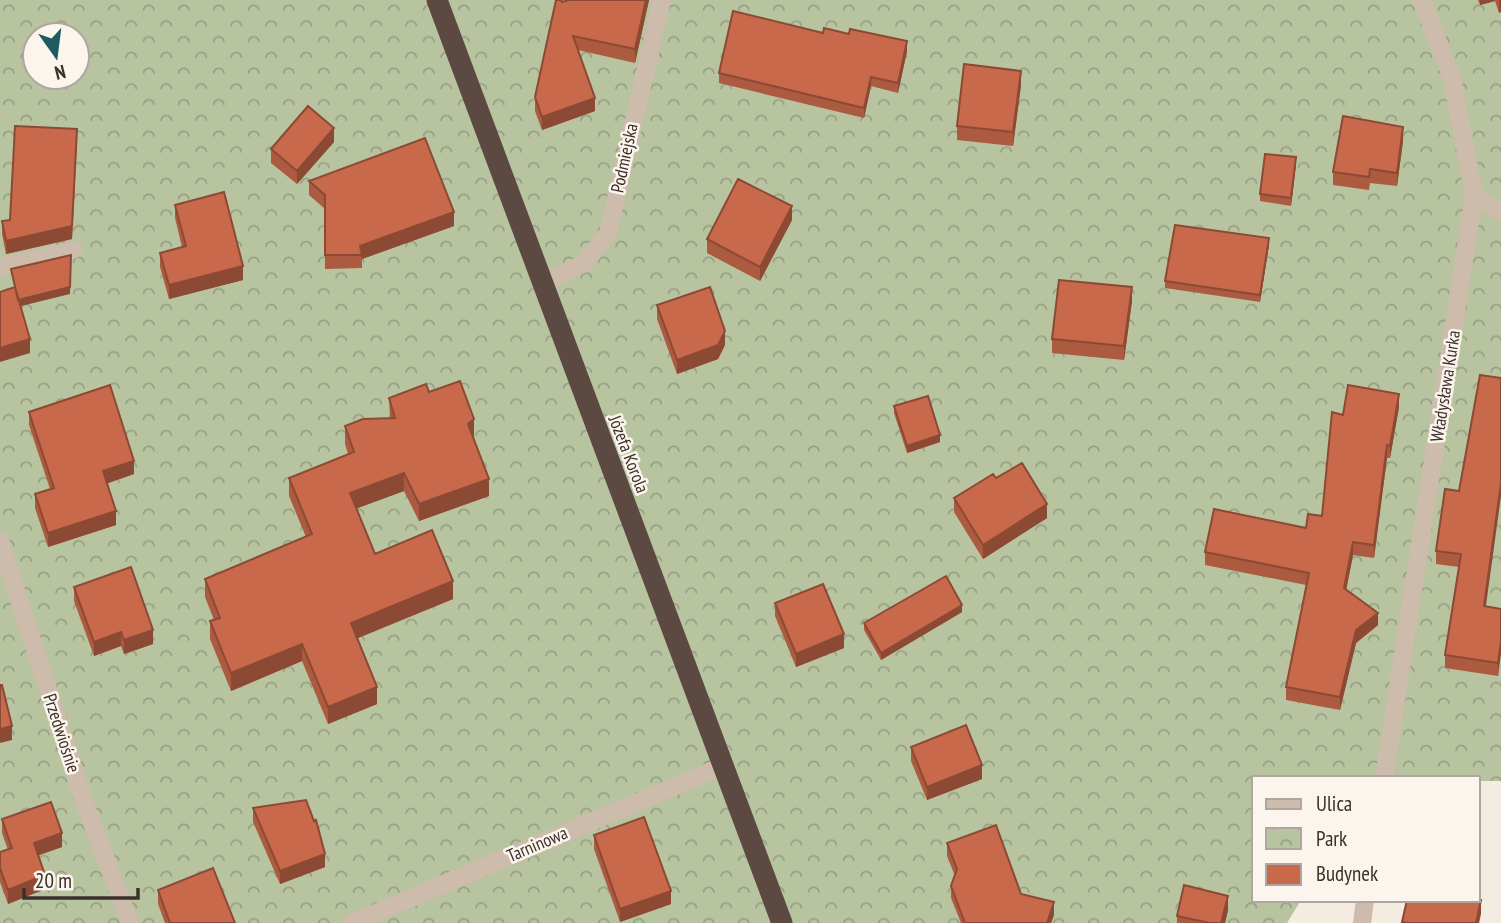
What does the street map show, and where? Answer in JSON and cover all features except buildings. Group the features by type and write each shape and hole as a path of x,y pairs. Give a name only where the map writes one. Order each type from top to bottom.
{"highway":[{"name":"Józefa Korola","path":"437,0 782,923"}],"street":[{"name":"Podmiejska","path":"541,284 585,263 608,233 662,0"},
{"name":"Władysława Kurka","path":"1384,776 1474,195 1452,79 1422,0"},
{"path":"1474,195 1501,212"},
{"path":"0,267 73,250"},
{"name":"Przedwiośnie","path":"0,541 86,807 130,923"},
{"name":"Tarninowa","path":"352,923 723,766"},
{"path":"1362,923 1365,902"}],"green space":[{"path":"0,0 1501,0 1501,781 1480,781 1480,776 1252,776 1252,902 1300,902 1287,923 0,923"}]}
